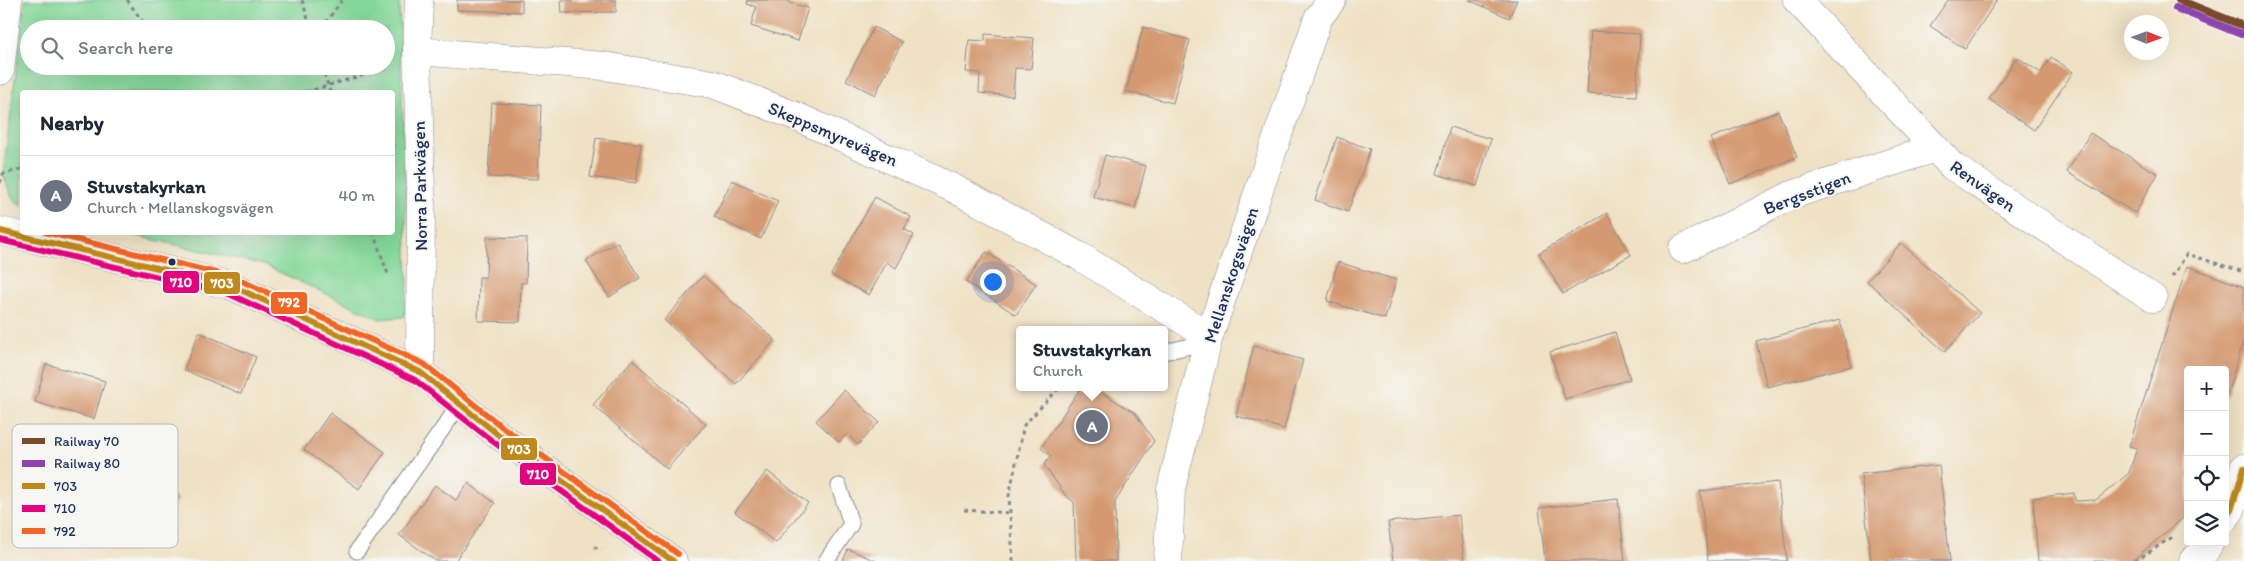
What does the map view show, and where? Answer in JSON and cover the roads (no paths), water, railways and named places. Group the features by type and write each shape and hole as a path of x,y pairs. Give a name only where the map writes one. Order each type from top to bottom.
{"street":[{"path":"0,71 8,0"},
{"name":"Norra Parkvägen","path":"419,0 417,51 421,193 420,372"},
{"name":"Mellanskogsvägen","path":"1168,561 1171,489 1208,339 1318,18 1332,0"},
{"name":"Renvägen","path":"1797,0 1952,166 2153,298"},
{"name":"Skeppsmyrevägen","path":"417,51 604,66 713,84 811,123 955,189 1079,256 1208,339"},
{"name":"Bergsstigen","path":"1683,249 1792,195 1935,148"},
{"path":"0,231 230,285 420,372 496,433 673,561"},
{"path":"2229,513 2244,468"}],"lane":[{"path":"1168,351 1208,339"},
{"path":"357,551 460,404"},
{"path":"826,561 851,524 840,486"}],"rail line":[{"name":"70","path":"2179,0 2244,26"},
{"name":"80","path":"2176,8 2241,34"}],"place":[{"name":"Stuvstakyrkan","path":"1092,426"}]}
